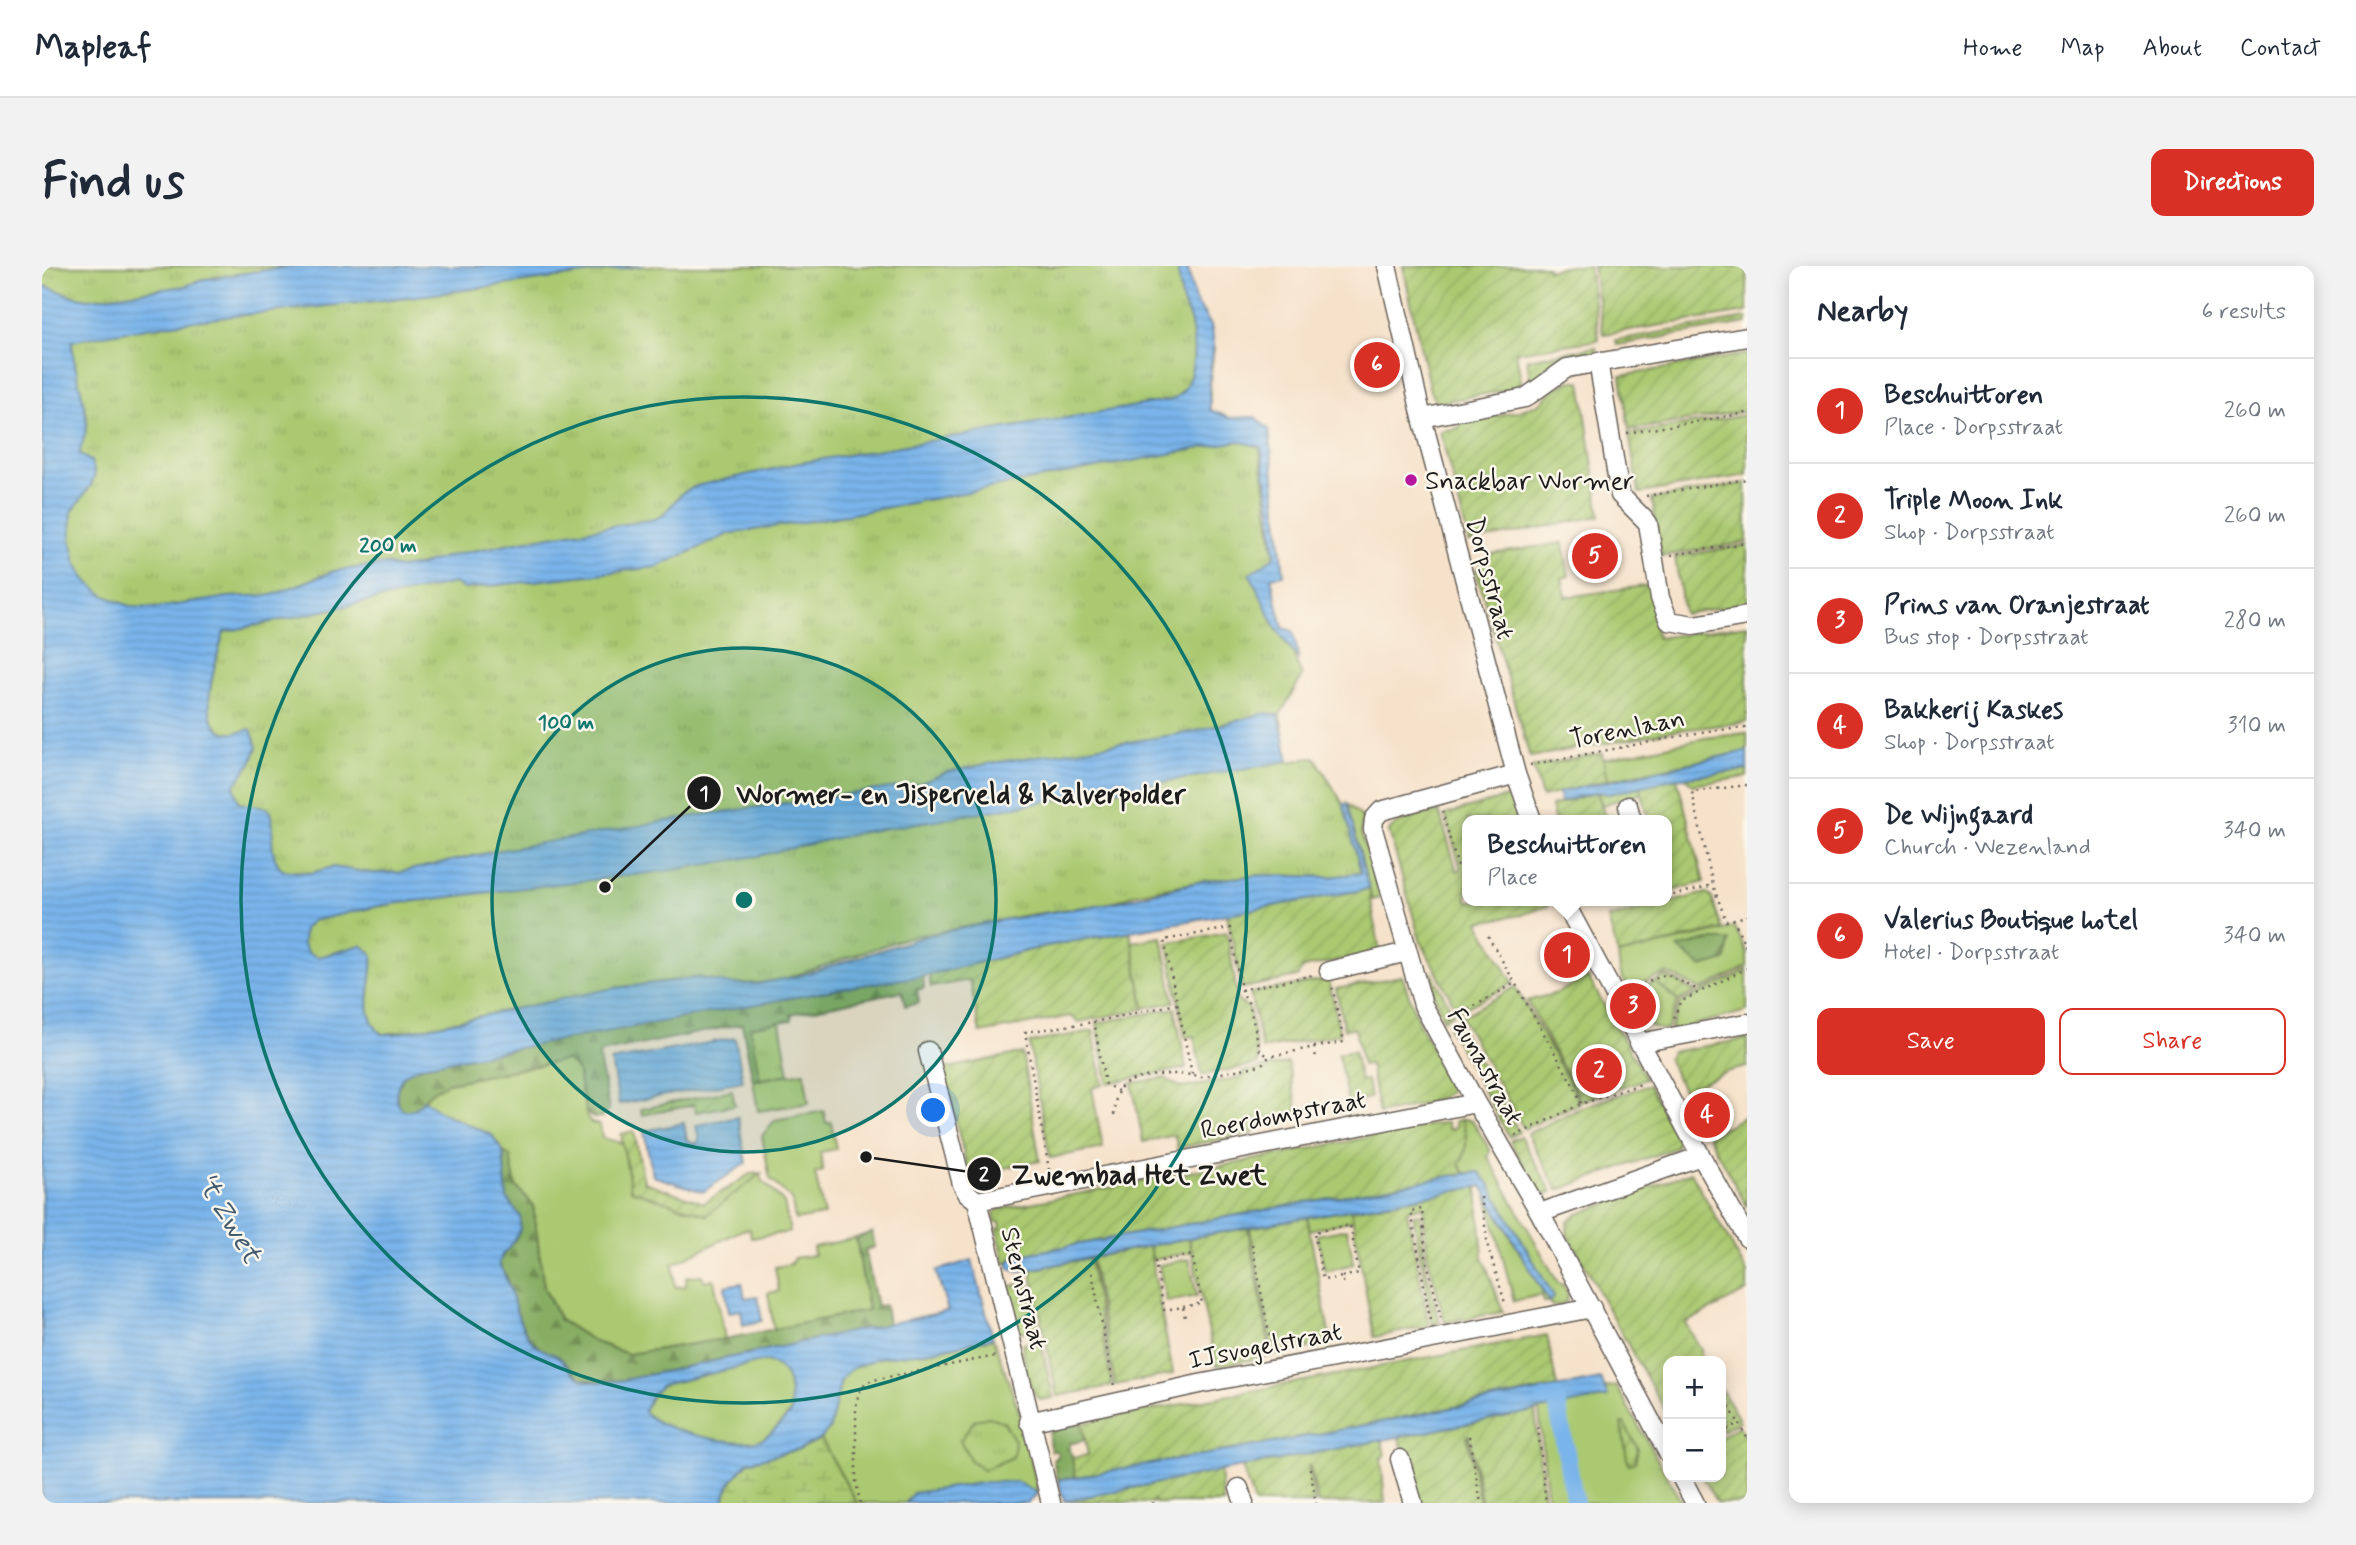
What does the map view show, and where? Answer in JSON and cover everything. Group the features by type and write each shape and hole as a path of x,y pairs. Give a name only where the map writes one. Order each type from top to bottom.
{"street":[{"name":"Dorpsstraat","path":"1387,266 1422,418 1515,771 1530,815"},
{"path":"1422,418 1525,398 1567,368 1747,337"},
{"path":"1598,361 1620,495 1648,523 1660,598 1670,621 1694,625 1747,616"},
{"name":"Faunastraat","path":"1515,771 1381,811 1374,819 1373,829 1423,1006 1540,1213 1663,1443"},
{"path":"1570,906 1615,998 1747,1238"},
{"path":"1329,971 1407,952"},
{"path":"1639,1043 1747,1023"},
{"name":"Sternstraat","path":"928,1051 962,1184 967,1193 977,1201 1051,1503"},
{"name":"Roerdompstraat","path":"977,1201 1476,1103"},
{"path":"1540,1213 1701,1156"},
{"name":"IJsvogelstraat","path":"1029,1422 1117,1401 1592,1308"},
{"path":"1400,1459 1413,1503"},
{"path":"1684,1482 1695,1503"}],"path":[{"path":"1610,435 1747,413"},
{"path":"1634,509 1647,495 1747,479"},
{"path":"1654,558 1747,543"},
{"name":"Torenlaan","path":"1515,771 1707,731 1747,728"},
{"path":"1747,785 1692,792 1713,885 1726,921 1747,916"},
{"path":"1437,796 1458,869"},
{"path":"1672,895 1713,885"},
{"path":"1733,919 1747,949"},
{"path":"1192,1074 1164,940 1230,928 1241,990 1249,1004 1260,1050 1269,1057"},
{"path":"1488,936 1576,1090 1581,1104"},
{"path":"1666,1037 1679,1002 1747,968"},
{"path":"1114,1115 1118,1091 1128,1081 1169,1074 1192,1074 1201,1077 1261,1065 1269,1057 1344,1042 1329,971 1241,990"},
{"path":"1615,998 1666,974 1701,991"},
{"path":"1435,1029 1515,982"},
{"path":"1052,1185 1024,1032 1094,1022 1177,1004"},
{"path":"1094,1022 1105,1084 1118,1091"},
{"path":"1314,1047 1316,1058"},
{"path":"1499,1144 1581,1104 1645,1082 1657,1075"},
{"path":"1481,1197 1489,1247 1511,1323"},
{"path":"1422,1209 1426,1258 1439,1336 1410,1211 1422,1209"},
{"name":"IJsvogelstraat","path":"1350,1225 1359,1273 1342,1276 1323,1280 1314,1232 1350,1225"},
{"path":"1252,1244 1275,1370"},
{"name":"IJsvogelstraat","path":"1192,1255 1202,1303 1183,1307 1164,1310 1155,1262 1192,1255"},
{"path":"1093,1273 1117,1401"},
{"name":"IJsvogelstraat","path":"1342,1276 1344,1286"},
{"name":"IJsvogelstraat","path":"1183,1307 1185,1318"},
{"path":"860,1503 856,1481 856,1405 865,1384 873,1380 1014,1352"},
{"path":"1729,1407 1747,1438"},
{"path":"1726,1430 1739,1423"},
{"path":"1538,1427 1546,1503"},
{"path":"1469,1436 1481,1503"},
{"path":"1310,1468 1316,1503"}],"green space":[{"path":"42,266 1178,266 1184,291 1205,314 1214,347 1210,410 1223,420 1256,420 1276,569 1257,573 1276,628 1292,651 1302,676 1280,715 1288,758 1290,762 1315,757 1343,804 1362,873 1330,877 1263,875 1202,881 1135,894 1111,903 905,938 784,979 730,984 699,977 614,988 414,1030 383,1034 378,1031 318,1055 42,1503"},
{"path":"1403,266 1547,266 1548,270 1589,266 1599,340 1516,352 1522,387 1437,403 1430,391"},
{"path":"1593,266 1747,266 1747,312 1603,334"},
{"path":"1747,318 1747,323 1617,345 1616,340"},
{"path":"1596,347 1597,353 1570,357 1552,364 1531,384 1527,359"},
{"path":"1747,354 1747,411 1629,430 1621,376"},
{"path":"1571,381 1581,381 1600,516 1469,542 1440,431 1459,428 1461,423 1539,404 1556,388"},
{"path":"1747,415 1747,475 1639,493 1629,434"},
{"path":"1746,483 1747,542 1661,556 1652,499"},
{"path":"1563,543 1569,576 1562,578 1566,597 1651,585 1657,638 1747,625 1747,722 1671,731 1530,757 1476,570 1491,554"},
{"path":"1747,545 1747,603 1684,614 1675,557"},
{"path":"1747,733 1747,751 1607,780 1603,759 1705,738"},
{"path":"1602,753 1607,780 1542,797 1533,767"},
{"path":"1747,770 1747,777 1693,785 1685,777"},
{"path":"1677,778 1704,882 1672,891 1672,815 1648,815 1640,786"},
{"path":"1640,786 1642,793 1602,805 1597,792 1609,794"},
{"path":"1597,792 1604,815 1553,815 1551,806"},
{"path":"1506,797 1514,801 1518,815 1462,815 1462,906 1548,906 1521,915 1479,922 1513,983 1458,1012 1420,940 1389,831 1405,820 1439,811 1457,871 1461,869 1445,815"},
{"path":"1347,804 1362,817 1361,833 1380,898 1372,900"},
{"path":"1369,889 1380,952 1303,968 1297,977 1242,988 1227,914"},
{"path":"1706,893 1712,898 1722,929 1618,955 1608,918 1655,906 1672,906 1672,902"},
{"path":"1735,927 1747,953 1747,967 1701,990 1667,973 1628,989 1620,972 1618,955"},
{"path":"1130,931 1144,1009 1078,1022 1071,1016 980,1033 970,980 931,987 929,975 1047,946"},
{"path":"1227,932 1238,1001 1249,1008 1259,1064 1202,1075 1194,1036 1185,1037 1168,943"},
{"path":"1162,937 1174,1002 1144,1008 1132,942"},
{"path":"1708,940 1729,940 1726,960 1702,967 1678,948"},
{"path":"1747,970 1747,1011 1670,1031 1680,1003"},
{"path":"1432,973 1453,1013 1443,1020 1428,975"},
{"path":"923,976 924,988 917,990 919,1003 905,1006 902,991 791,1014 792,1020 751,1027 760,1079 753,1081 742,1024 600,1053 609,1110 601,1118 593,1118 586,1113 577,1069 566,1060 448,1083 430,1093 411,1111 400,1109 395,1099 398,1086 406,1074 427,1065 855,986"},
{"path":"1402,976 1420,1026 1451,1083 1450,1091 1426,1103 1379,1114 1370,1064 1362,1065 1355,1028 1344,1029 1336,989"},
{"path":"1666,976 1696,992 1678,1001 1655,982"},
{"path":"1588,977 1646,1079 1581,1101 1527,1001 1557,993"},
{"path":"1329,979 1340,1034 1262,1049 1250,993"},
{"path":"1655,982 1678,1001 1667,1030 1658,1029 1642,1019 1630,993"},
{"path":"1515,987 1579,1103 1524,1129 1461,1017"},
{"path":"1175,1008 1186,1068 1108,1083 1097,1023"},
{"path":"780,1022 789,1074 760,1079 750,1027"},
{"path":"1458,1024 1519,1132 1509,1137 1449,1028"},
{"path":"1093,1031 1103,1085 1092,1088 1103,1148 1050,1158 1029,1043"},
{"path":"1747,1039 1747,1067 1729,1071 1683,1090 1668,1059 1671,1052"},
{"path":"1354,1051 1360,1081 1367,1080 1370,1098 1348,1103 1338,1054"},
{"path":"1022,1053 1040,1161 969,1175 943,1069"},
{"path":"566,1060 577,1069 587,1117 591,1123 600,1125 602,1138 623,1143 631,1190 707,1215 761,1173 762,1180 784,1203 790,1232 751,1238 750,1229 742,1230 673,1264 675,1287 686,1286 686,1277 702,1275 704,1281 714,1279 725,1339 628,1354 595,1342 560,1320 544,1288 533,1205 515,1186 510,1156 503,1152 492,1135 442,1113 424,1100 431,1091 448,1083"},
{"path":"1288,1063 1298,1113 1252,1121 1254,1133 1177,1148 1175,1135 1143,1142 1132,1083 1165,1078 1182,1088 1243,1077 1243,1072"},
{"path":"804,1072 809,1103 758,1111 753,1081"},
{"path":"1649,1085 1678,1141 1675,1148 1558,1190 1527,1134 1582,1107"},
{"path":"732,1090 735,1105 696,1112 694,1105 642,1115 641,1109"},
{"path":"824,1111 826,1123 831,1122 836,1149 820,1152 823,1171 815,1173 824,1215 795,1220 792,1200 770,1179 762,1136 775,1120"},
{"path":"1747,1115 1747,1207 1708,1136"},
{"path":"1462,1119 1472,1120 1490,1150 1488,1157 1558,1283 1563,1285 1568,1295 1567,1301 1560,1305 1552,1306 1549,1302 1543,1302 1541,1295 1514,1301 1487,1196 1548,1301 1480,1172 1465,1173 1459,1165 1466,1143"},
{"path":"1462,1119 1466,1143 1459,1165 1465,1173 1015,1256 1005,1263 997,1229 1001,1228 1000,1222 995,1222 994,1214 1000,1209 1447,1122 1448,1129 1455,1128 1455,1121"},
{"path":"634,1131 644,1182 704,1203 750,1174 761,1173 707,1215 631,1190 621,1134"},
{"path":"1520,1136 1552,1192 1545,1195 1535,1187 1510,1141"},
{"path":"503,1152 510,1156 516,1186 533,1205 544,1288 560,1320 595,1342 628,1354 725,1339 868,1310 856,1238 872,1232 875,1247 865,1250 877,1306 885,1305 888,1324 624,1380 600,1382 580,1378 558,1356 546,1353 531,1341 518,1318 507,1277 499,1264 517,1236 520,1226 505,1191"},
{"path":"1691,1172 1747,1273 1747,1291 1685,1323 1701,1349 1702,1356 1663,1356 1663,1407 1567,1233 1568,1221 1576,1215"},
{"path":"1477,1187 1483,1257 1503,1312 1445,1322 1428,1258 1423,1206 1407,1210 1429,1326 1374,1337 1351,1210"},
{"path":"1351,1210 1353,1220 1310,1230 1307,1217"},
{"path":"1420,1214 1425,1264 1440,1323 1433,1325 1413,1215"},
{"path":"1307,1217 1331,1344 1273,1355 1250,1228"},
{"path":"1248,1228 1271,1356 1216,1366 1189,1238"},
{"path":"1347,1229 1354,1264 1325,1271 1317,1235"},
{"path":"856,1238 869,1310 774,1330 768,1293 779,1291 775,1267 791,1264 794,1258 814,1255 813,1247"},
{"path":"1189,1238 1192,1252 1153,1260 1149,1246"},
{"path":"1149,1246 1173,1374 1115,1385 1091,1258"},
{"path":"1089,1258 1112,1386 1057,1396 1031,1270"},
{"path":"1189,1259 1197,1296 1166,1302 1159,1265"},
{"path":"1028,1282 1039,1327 1018,1333 1007,1287"},
{"path":"1547,1335 1557,1387 1272,1443 1076,1477 1072,1458 1088,1455 1082,1423"},
{"path":"993,1338 1024,1425 1038,1493 1018,1482 913,1493 906,1503 857,1503 821,1439 829,1424 842,1378 849,1370 871,1360 934,1351"},
{"path":"1041,1341 1053,1398 1041,1400 1029,1383 1022,1344"},
{"path":"764,1361 780,1368 785,1374 791,1412 764,1439 738,1442 701,1437 665,1425 644,1411 652,1395 662,1385"},
{"path":"1616,1386 1663,1469 1663,1482 1670,1482 1682,1503 1548,1503 1539,1410 1607,1397 1604,1388"},
{"path":"1726,1397 1740,1421 1726,1428"},
{"path":"1535,1411 1544,1503 1482,1503 1469,1435 1467,1436 1480,1503 1419,1503 1399,1437"},
{"path":"989,1417 1004,1422 1015,1441 1013,1457 983,1470 971,1461 960,1440 975,1420"},
{"path":"1082,1423 1085,1440 1069,1444 1076,1477 1058,1480 1053,1459 1058,1457 1057,1451 1051,1451 1049,1435 1059,1426"},
{"path":"1621,1423 1624,1423 1638,1449 1635,1462 1628,1464"},
{"path":"1739,1426 1747,1439 1747,1503 1717,1503 1705,1482 1726,1482 1726,1433"},
{"path":"821,1439 857,1503 722,1503 730,1483 748,1462 799,1449"},
{"path":"1382,1440 1385,1456 1381,1457 1385,1503 1318,1503 1308,1466 1315,1503 1254,1503 1242,1467"},
{"path":"1220,1471 1223,1503 1155,1503 1154,1500 1151,1503 1064,1501"}],"water":[{"name":"'t Zwet","path":"292,266 644,266 436,294 218,318 72,341 87,423 80,455 91,461 95,474 91,485 72,512 71,539 76,562 86,580 105,596 132,607 156,608 228,597 272,595 334,571 386,564 398,568 420,565 448,556 521,541 655,519 662,516 682,493 696,486 799,463 1171,400 1186,386 1193,353 1192,330 1183,302 1177,266 1187,266 1195,300 1211,325 1214,343 1209,381 1210,410 1230,418 1255,417 1269,429 1284,575 1271,577 1283,628 1293,631 1299,660 1276,628 1250,574 1275,556 1271,510 1261,447 1238,441 847,515 729,534 657,567 464,589 454,583 224,632 210,689 212,718 218,728 229,733 251,729 257,747 251,763 234,786 239,803 260,806 271,811 274,855 282,870 310,873 333,867 373,873 400,872 496,851 695,816 918,784 947,772 992,763 1192,732 1265,713 1279,715 1289,761 858,833 758,856 666,871 384,905 312,921 304,929 303,944 308,953 319,957 361,945 372,953 368,1005 374,1024 381,1034 395,1034 614,988 699,978 730,984 757,984 803,975 926,936 1002,920 1116,902 1202,881 1263,875 1330,877 1361,873 1343,804 1347,804 1369,889 1047,946 923,976 855,986 427,1065 403,1077 397,1094 401,1108 415,1108 424,1100 442,1113 492,1135 503,1152 507,1198 520,1216 520,1230 502,1255 499,1264 524,1330 530,1339 561,1359 575,1375 586,1380 624,1380 948,1311 936,1271 972,1260 993,1338 932,1351 878,1358 851,1369 841,1380 830,1428 821,1439 799,1449 748,1462 730,1483 722,1503 42,1503 42,285 88,299 185,286 205,279","holes":["764,1361 780,1368 788,1380 791,1412 764,1438 739,1442 701,1436 665,1425 644,1411 652,1395 662,1385"]},
{"path":"1747,751 1747,770 1677,778 1609,794 1597,792 1560,802 1559,792"},
{"path":"735,1038 743,1081 619,1104 611,1061"},
{"path":"738,1117 746,1163 703,1192 653,1176 644,1131 684,1123 687,1141 696,1144 699,1140 696,1125"},
{"path":"1480,1172 1554,1297 1549,1302 1482,1186 1189,1238 1018,1272 1010,1269 1008,1263 1015,1256"},
{"path":"742,1283 745,1298 758,1296 762,1321 743,1325 741,1310 729,1312 725,1286"},
{"path":"1601,1379 1608,1397 1064,1501 1058,1480 1272,1443"},
{"path":"987,1482 1018,1482 1038,1493 1028,1503 906,1503 913,1493"}],"waterway":[{"path":"1545,1399 1556,1397 1575,1503"}],"place":[{"name":"Valerius Boutique hotel","path":"1377,365"},
{"name":"Snackbar Wormer","path":"1411,480"},
{"name":"De Wijngaard","path":"1595,556"},
{"name":"Wormer- en Jisperveld & Kalverpolder","path":"605,887"},
{"name":"Beschuittoren","path":"1567,955"},
{"name":"Prins van Oranjestraat","path":"1633,1006"},
{"name":"Triple Moon Ink","path":"1599,1071"},
{"name":"Bakkerij Kaskes","path":"1707,1115"},
{"name":"Zwembad Het Zwet","path":"866,1157"}]}
